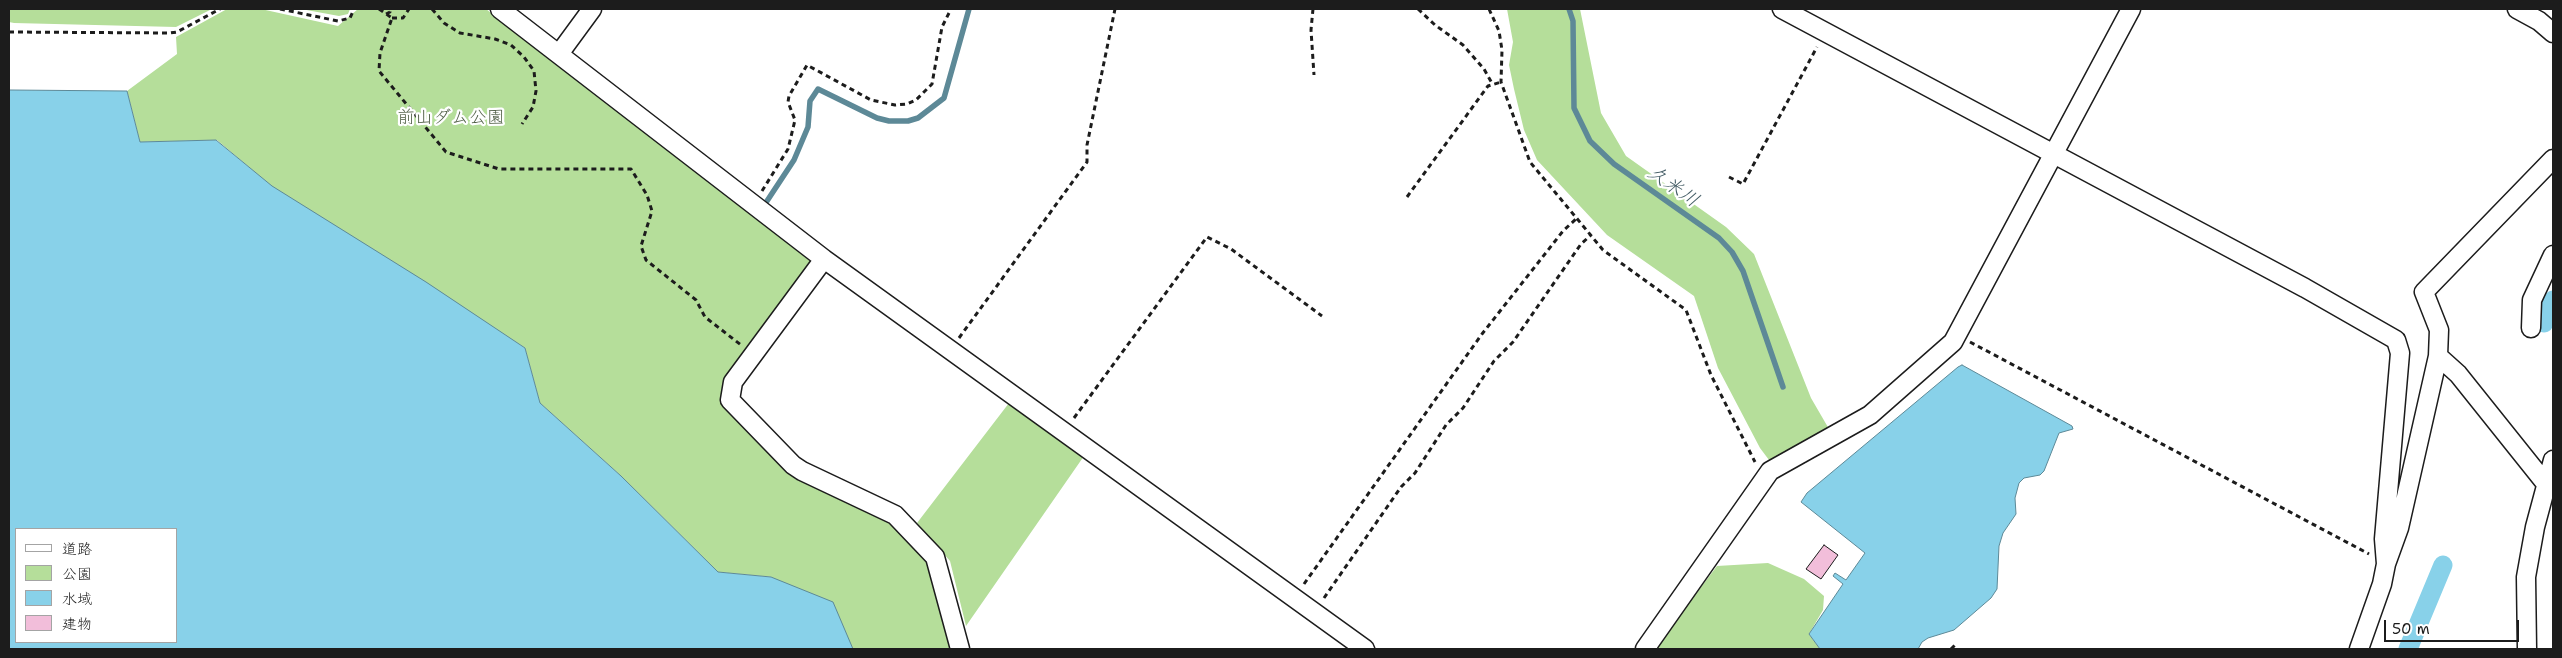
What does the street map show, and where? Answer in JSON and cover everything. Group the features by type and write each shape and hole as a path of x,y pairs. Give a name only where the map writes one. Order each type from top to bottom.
{"street":[{"path":"500,9 824,260 1365,649"},
{"path":"559,54 592,9"},
{"path":"1782,9 2305,288 2396,340 2400,354 2384,538 2386,564"},
{"path":"1645,649 1770,471 1870,415 1953,342 2131,9"},
{"path":"2517,9 2546,22 2553,33"},
{"path":"2359,649 2399,528 2438,356 2439,330 2424,292 2553,159"},
{"path":"2531,328 2532,300 2553,255"},
{"path":"824,260 733,382 730,400 793,466 802,472 895,515 936,556 960,649"},
{"path":"2438,356 2458,374 2546,484"},
{"path":"2527,649 2526,577 2553,460"}],"path":[{"path":"9,32 170,33 177,32 220,9"},
{"path":"280,9 338,21 350,18 354,9"},
{"path":"379,9 392,18 403,18 409,9"},
{"path":"386,14 390,12 390,9"},
{"path":"432,9 444,23 460,32 496,39 511,45 524,57 534,71 536,91 533,107 522,124"},
{"path":"752,203 780,166 788,149 795,120 788,102 789,96 807,64 871,100 895,105 907,104 916,100 932,84 942,27 951,9"},
{"path":"950,350 1087,162 1087,145 1115,9"},
{"path":"1313,9 1311,30 1314,75"},
{"path":"1418,9 1463,45 1484,69 1493,85"},
{"path":"1489,9 1499,31 1502,50 1501,82 1530,162 1603,250 1686,310 1712,375 1764,479"},
{"path":"392,18 380,53 378,70 446,152 499,169 631,169 647,195 652,211 641,246 646,260 696,300 705,317 754,354"},
{"path":"1729,176 1743,184 1824,31"},
{"path":"1407,197 1488,86 1501,82"},
{"path":"1294,598 1336,542 1482,334 1563,231 1577,218"},
{"path":"1313,612 1401,487 1415,473 1446,425 1463,408 1494,361 1513,342 1580,244 1591,235"},
{"path":"1064,432 1207,237 1231,249 1322,316"},
{"path":"1957,335 2386,564"},
{"path":"1950,649 1955,645"}],"green space":[{"path":"9,9 212,9 176,27 14,23 9,22"},
{"name":"前山ダム公園","path":"227,9 261,9 338,26 358,9 486,9 811,259 812,265 723,389 789,468 892,520 931,560 954,649 853,649 848,640 771,577 718,572 621,476 540,403 525,348 271,186 217,140 140,142 127,91 177,54 176,37"},
{"path":"301,9 350,9 348,14 339,16"},
{"path":"1507,9 1580,9 1601,113 1626,156 1726,227 1754,254 1811,398 1829,429 1772,464 1760,448 1718,368 1694,296 1607,235 1537,160 1524,130 1509,65 1513,42"},
{"path":"1009,403 1084,456 966,626 950,561 917,523"},
{"path":"1768,563 1804,579 1824,596 1823,610 1809,634 1820,649 1654,649 1717,566"}],"water":[{"path":"9,90 127,91 140,142 216,140 272,186 426,282 525,348 540,403 621,476 718,572 771,577 833,602 853,649 9,649"},
{"path":"1962,365 2072,426 2073,429 2059,433 2044,471 2040,475 2024,478 2019,483 2015,498 2016,514 2003,533 1999,546 1997,589 1991,598 1954,630 1928,638 1922,642 1918,649 1820,649 1809,634 1843,584 1833,576 1835,573 1846,580 1865,553 1801,502 1807,493"}],"building":[{"path":"1824,545 1838,555 1821,579 1806,569"}],"waterway":[{"path":"767,201 794,160 808,127 810,101 818,89 877,118 889,121 908,121 918,118 944,98 969,9"},
{"name":"久米川","path":"1569,9 1573,21 1574,108 1590,141 1614,164 1719,238 1732,252 1743,271 1783,387"},
{"path":"2544,323 2553,300"},
{"path":"2408,649 2443,565"}]}
